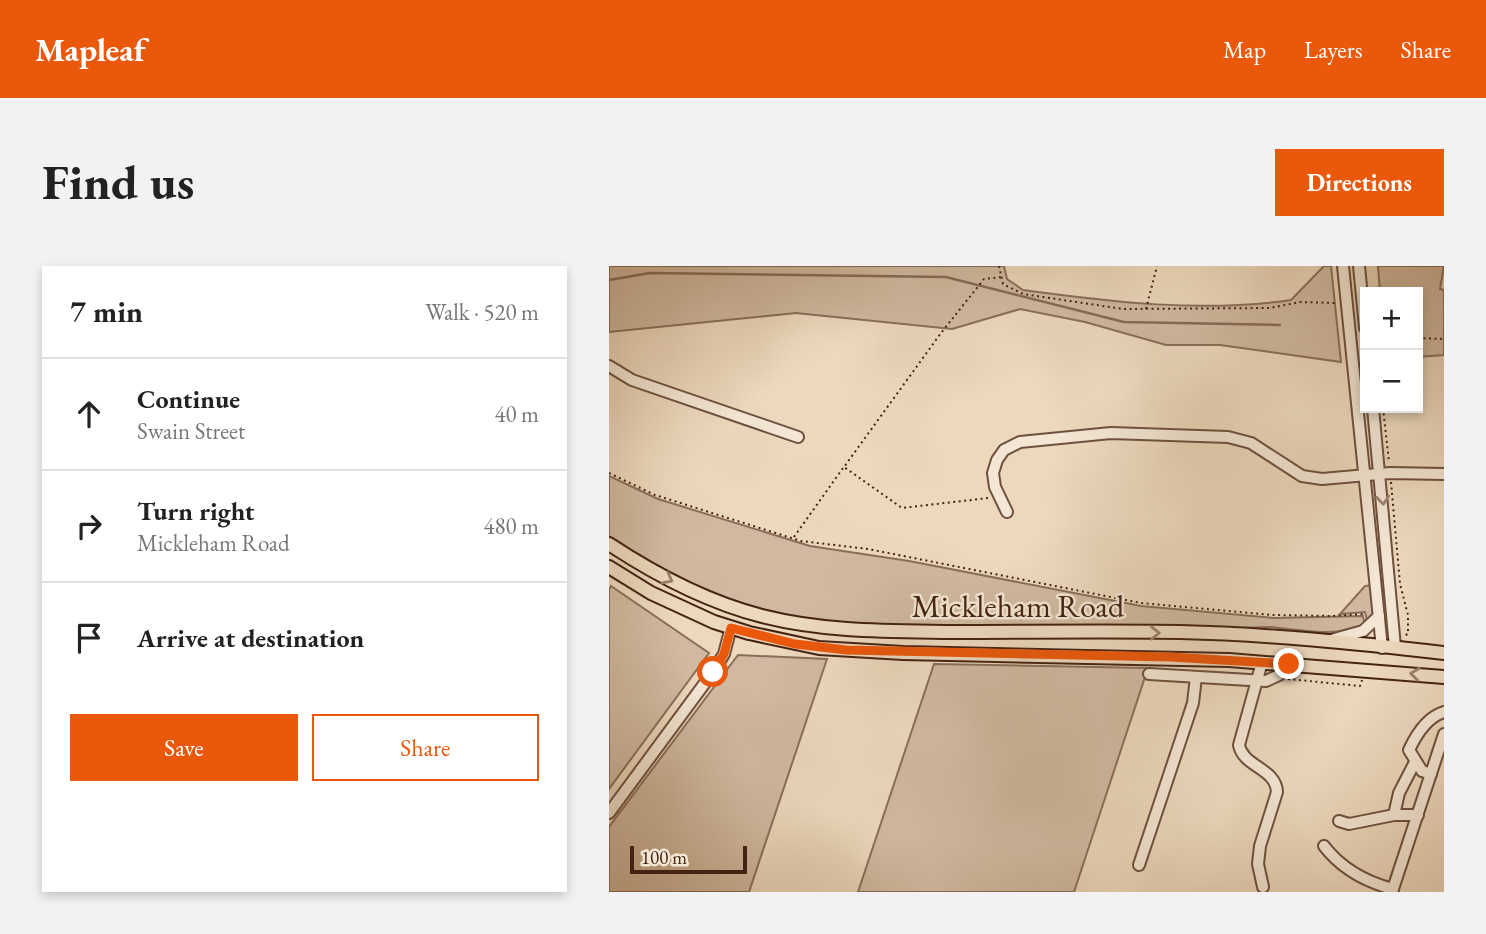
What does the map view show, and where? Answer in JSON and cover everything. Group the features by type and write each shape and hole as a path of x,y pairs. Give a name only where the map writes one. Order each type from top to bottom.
{"main road":[{"name":"Mickleham Road","path":"609,544 646,568 708,598 762,616 823,628 885,632 1179,632 1325,641 1382,648 1395,642 1444,653"},
{"name":"Mickleham Road","path":"609,570 674,605 731,628 795,644 846,650 1262,662 1444,677"},
{"path":"1387,671 1395,642"},
{"path":"1382,648 1387,671"}],"street":[{"path":"1343,266 1382,648"},
{"path":"1359,266 1361,287"},
{"path":"609,366 632,380 798,437"},
{"path":"1374,413 1385,473 1395,642"},
{"path":"1007,512 995,487 993,473 1004,450 1020,442 1111,433 1228,437 1251,443 1302,476 1322,479 1385,473 1444,474"},
{"path":"1325,641 1368,629 1379,616"},
{"path":"609,813 713,672 724,654 731,628"},
{"path":"1157,657 1153,674 1259,681 1272,680 1289,664"},
{"path":"1262,662 1259,681 1239,745 1244,756 1276,783 1277,792 1259,846 1258,864 1263,887"},
{"path":"1139,865 1193,703 1196,677"},
{"path":"1431,774 1422,771 1409,750 1429,720 1444,712"},
{"path":"1324,846 1339,862 1358,875 1393,891 1444,734"},
{"path":"1394,815 1398,793 1415,762"},
{"path":"1339,821 1349,824 1394,815 1417,815"}],"path":[{"path":"999,266 1003,284 1023,294 1123,309 1270,308 1300,302 1347,302"},
{"path":"1146,309 1157,266"},
{"path":"793,539 941,333 984,279 1002,277"},
{"path":"1423,338 1444,339"},
{"path":"1383,413 1385,473 1400,584 1408,615 1408,634 1395,642"},
{"path":"844,467 902,508 999,496"},
{"path":"609,473 655,495 793,539 868,549 1141,603 1273,615 1364,614 1368,629"}],"shaded area":[{"path":"609,266 1004,266 1007,279 1023,290 1123,302 1224,306 1291,300 1324,266 1331,266 1341,362 1220,345 1166,345 1085,322 1020,309 952,329 796,313 609,332"},
{"path":"1378,266 1444,266 1440,289 1444,290 1444,355 1423,357 1423,287 1380,287"},
{"path":"609,476 658,499 810,546 909,561 1141,606 1274,618 1363,616 1365,626 1330,632 1270,627 912,627 847,624 782,615 714,595 649,562 609,537"},
{"path":"1373,585 1375,614 1368,625 1365,612 1340,614 1365,586"},
{"path":"611,586 709,653 609,789 609,590"},
{"path":"738,655 827,659 749,892 609,892 609,827"},
{"path":"934,664 1148,668 1074,892 858,892"}],"waterway":[{"path":"609,280 650,273 946,277 1124,322 1280,325"}],"route":[{"path":"713,672 724,654 731,628 795,644 846,650 1170,657 1289,664"}]}
